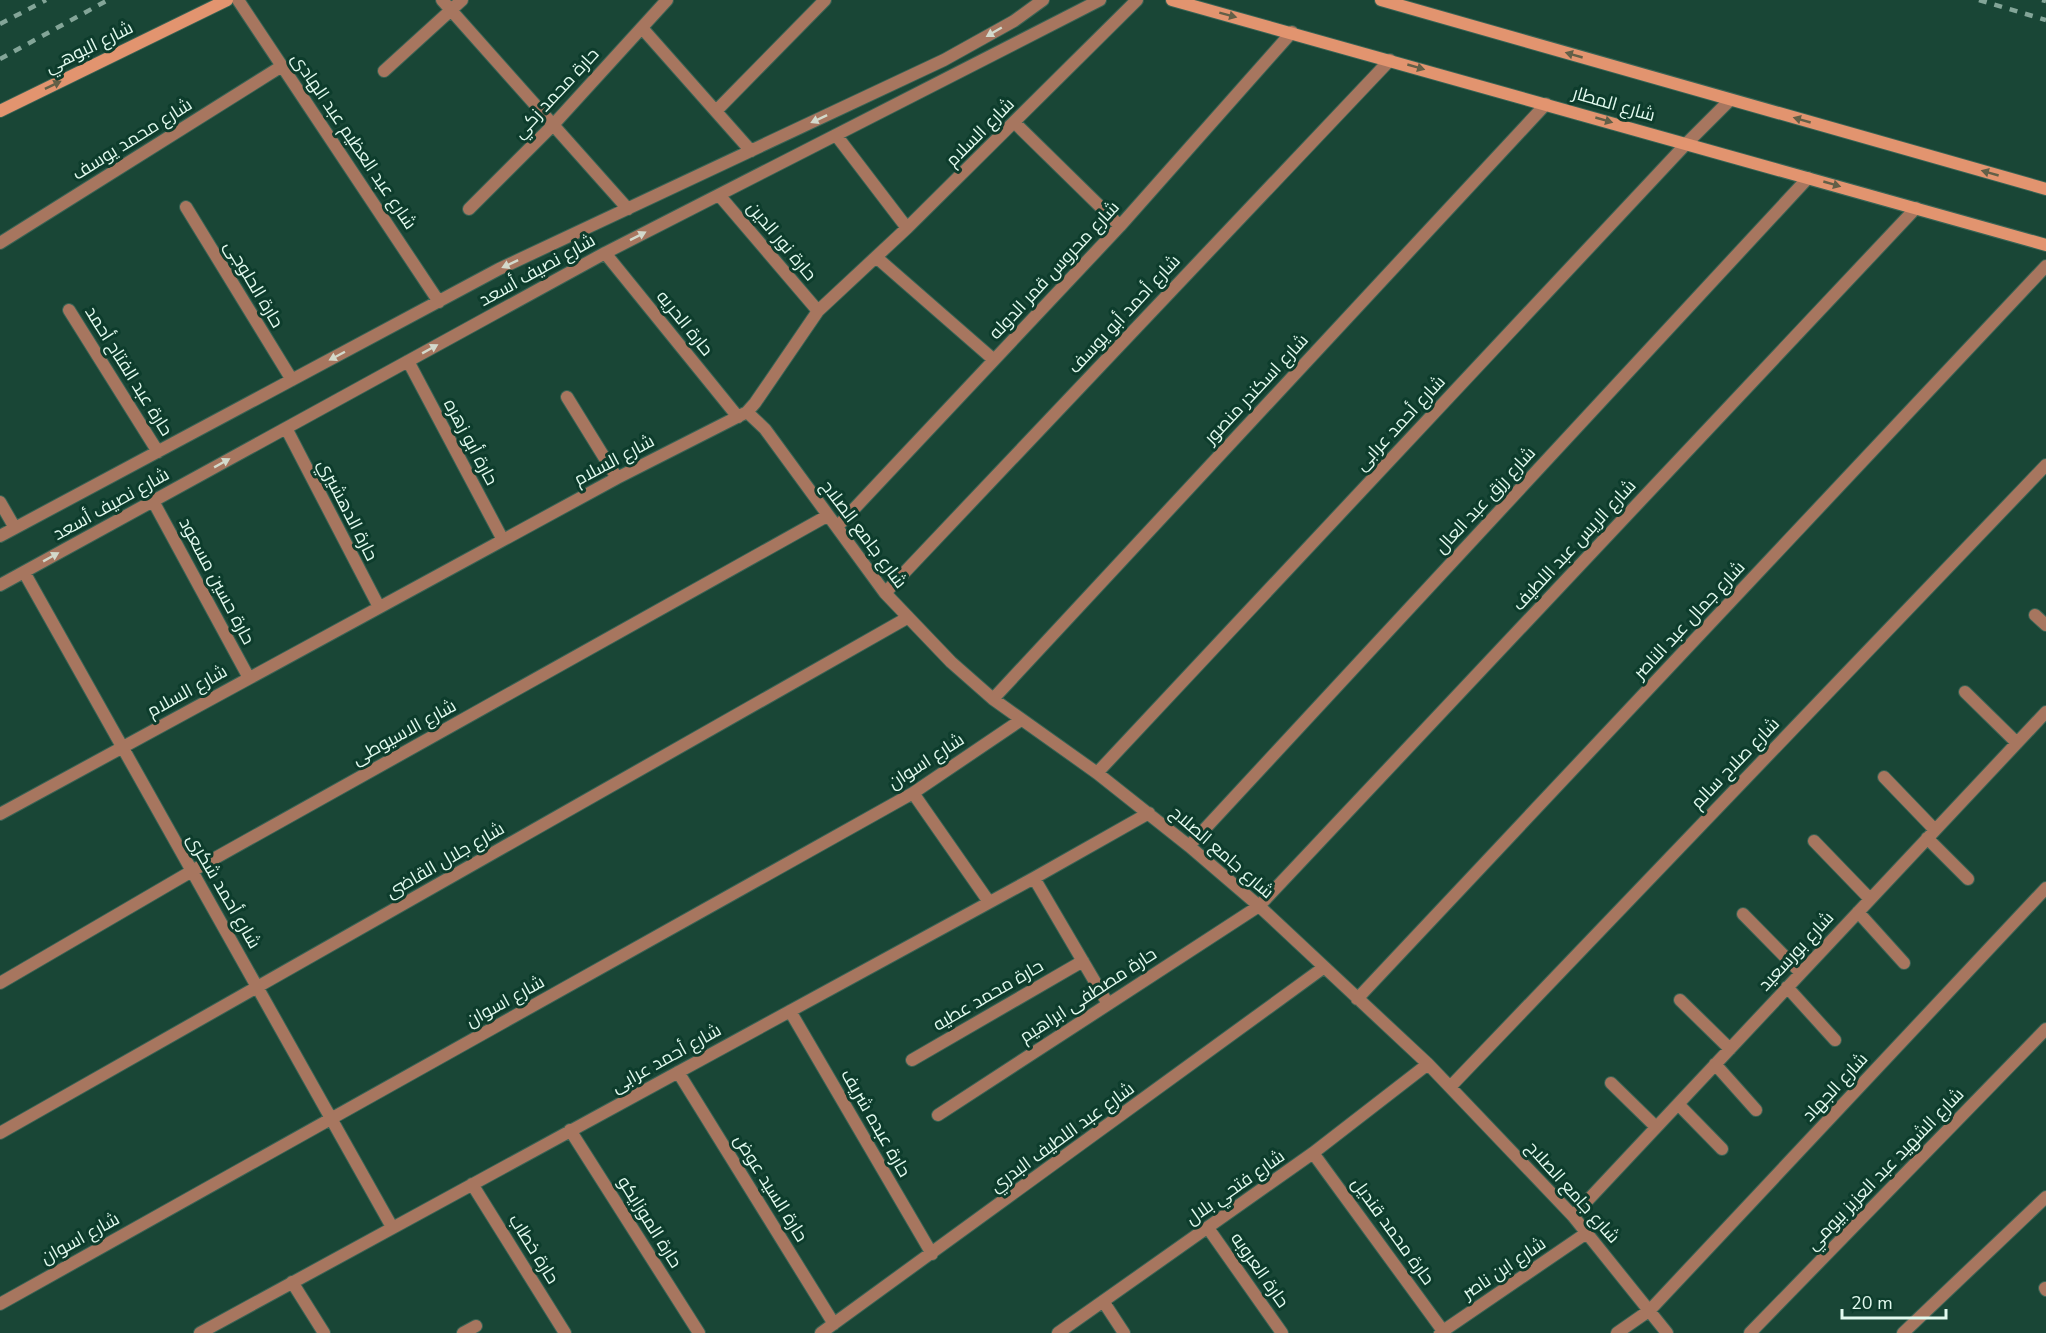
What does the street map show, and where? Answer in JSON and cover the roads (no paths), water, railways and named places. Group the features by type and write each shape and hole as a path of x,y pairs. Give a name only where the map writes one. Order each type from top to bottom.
{"street":[{"name":"شارع البوهي","path":"0,111 226,0"},
{"name":"شارع عبد العظيم عبد الهادى","path":"238,0 439,302"},
{"path":"442,0 628,209"},
{"path":"384,70 462,0"},
{"name":"حارة محمد زكي","path":"469,209 553,125 667,0"},
{"path":"716,111 825,0"},
{"name":"شارع نصيف أسعد","path":"0,536 499,269 944,60 1014,21 1042,0"},
{"name":"شارع نصيف أسعد","path":"0,585 605,253 1100,0"},
{"name":"شارع السلام","path":"0,814 617,478 743,414 755,403 818,311 1015,123 1137,0"},
{"name":"شارع المطار","path":"1172,0 1195,3 2046,245"},
{"name":"شارع المطار","path":"1381,0 2046,189"},
{"path":"642,28 751,151"},
{"name":"شارع محروس قمر الدوله","path":"837,527 1120,226 1292,32"},
{"name":"شارع أحمد أبو يوسف","path":"885,593 1390,60"},
{"name":"شارع محمد يوسف","path":"0,243 282,66"},
{"name":"شارع أحمد عرابى","path":"1097,773 1686,144 1730,100"},
{"name":"شارع اسكندر منصور","path":"993,699 1546,104"},
{"path":"1015,123 1120,226"},
{"path":"836,135 907,228"},
{"name":"شارع رزق عبد العال","path":"1189,846 1808,178"},
{"name":"حارة نور الدين","path":"719,195 818,311"},
{"name":"حارة الحلوجى","path":"186,207 291,380"},
{"name":"شارع الريس عبد اللطيف","path":"1258,906 1916,208"},
{"name":"حارة الحريه","path":"605,253 743,414"},
{"path":"876,257 994,360"},
{"name":"شارع جمال عبد الناصر","path":"1357,999 2046,266"},
{"name":"حارة عبد الفتاح أحمد","path":"69,310 158,452"},
{"name":"حارة أبو زهره","path":"408,361 503,540"},
{"path":"567,397 617,478"},
{"name":"شارع جامع الصلاح","path":"743,414 765,429 885,593 951,662 993,699 1097,773 1189,846 1258,906 1428,1064 1573,1216 1667,1333"},
{"name":"حارة الدهشيري","path":"286,428 379,607"},
{"name":"شارع صلاح سالم","path":"1451,1086 2046,465"},
{"path":"0,501 15,528"},
{"name":"حارة حسين مسعود","path":"153,501 249,678"},
{"name":"شارع الاسيوطى","path":"0,983 192,871 827,516"},
{"name":"شارع أحمد شكرى","path":"24,572 392,1227"},
{"path":"2035,615 2046,625"},
{"name":"شارع جلال القاضى","path":"0,1133 907,618"},
{"path":"1965,692 2017,743"},
{"name":"شارع بورسعيد","path":"1573,1216 2046,712"},
{"name":"شارع اسوان","path":"0,1304 913,793 1021,720"},
{"path":"1884,777 1968,879"},
{"path":"913,793 989,902"},
{"name":"شارع أحمد عرابى","path":"200,1333 1149,813"},
{"path":"1814,841 1870,899"},
{"path":"1034,878 1108,1004"},
{"name":"شارع الجهاد","path":"1617,1333 1650,1310 2046,888"},
{"name":"حارة مصطفى ابراهيم","path":"938,1115 1258,906"},
{"path":"1858,912 1904,963"},
{"path":"1743,914 1801,973"},
{"name":"حارة محمد عطيه","path":"912,1060 1083,961"},
{"name":"شارع عبد اللطيف البدري","path":"821,1333 1323,968"},
{"path":"1787,987 1835,1040"},
{"path":"1680,1000 1730,1048"},
{"name":"حارة عبده شريف","path":"790,1011 932,1254"},
{"name":"شارع الشهيد عبد العزيز بيومي","path":"1750,1333 2046,1029"},
{"name":"شارع فتحي بلال","path":"1059,1333 1313,1153 1428,1064"},
{"path":"1715,1064 1756,1110"},
{"name":"حارة السيد عوض","path":"678,1072 834,1324"},
{"path":"1611,1083 1656,1127"},
{"path":"1678,1104 1722,1149"},
{"name":"حارة الموزايكو","path":"570,1130 699,1333"},
{"name":"حارة محمد قنديل","path":"1313,1153 1441,1332"},
{"name":"حارة خطاب","path":"472,1184 565,1333"},
{"path":"1903,1333 2046,1197"},
{"name":"حارة العروبه","path":"1208,1227 1282,1333"},
{"name":"شارع ابن ناصر","path":"1441,1332 1588,1233"},
{"path":"292,1282 324,1333"},
{"path":"1103,1301 1124,1333"},
{"path":"463,1333 476,1326"}],"railway":[{"path":"0,24 46,0"},
{"path":"0,59 108,0"},
{"path":"1979,0 2046,20"},
{"path":"2042,0 2046,1"}]}
